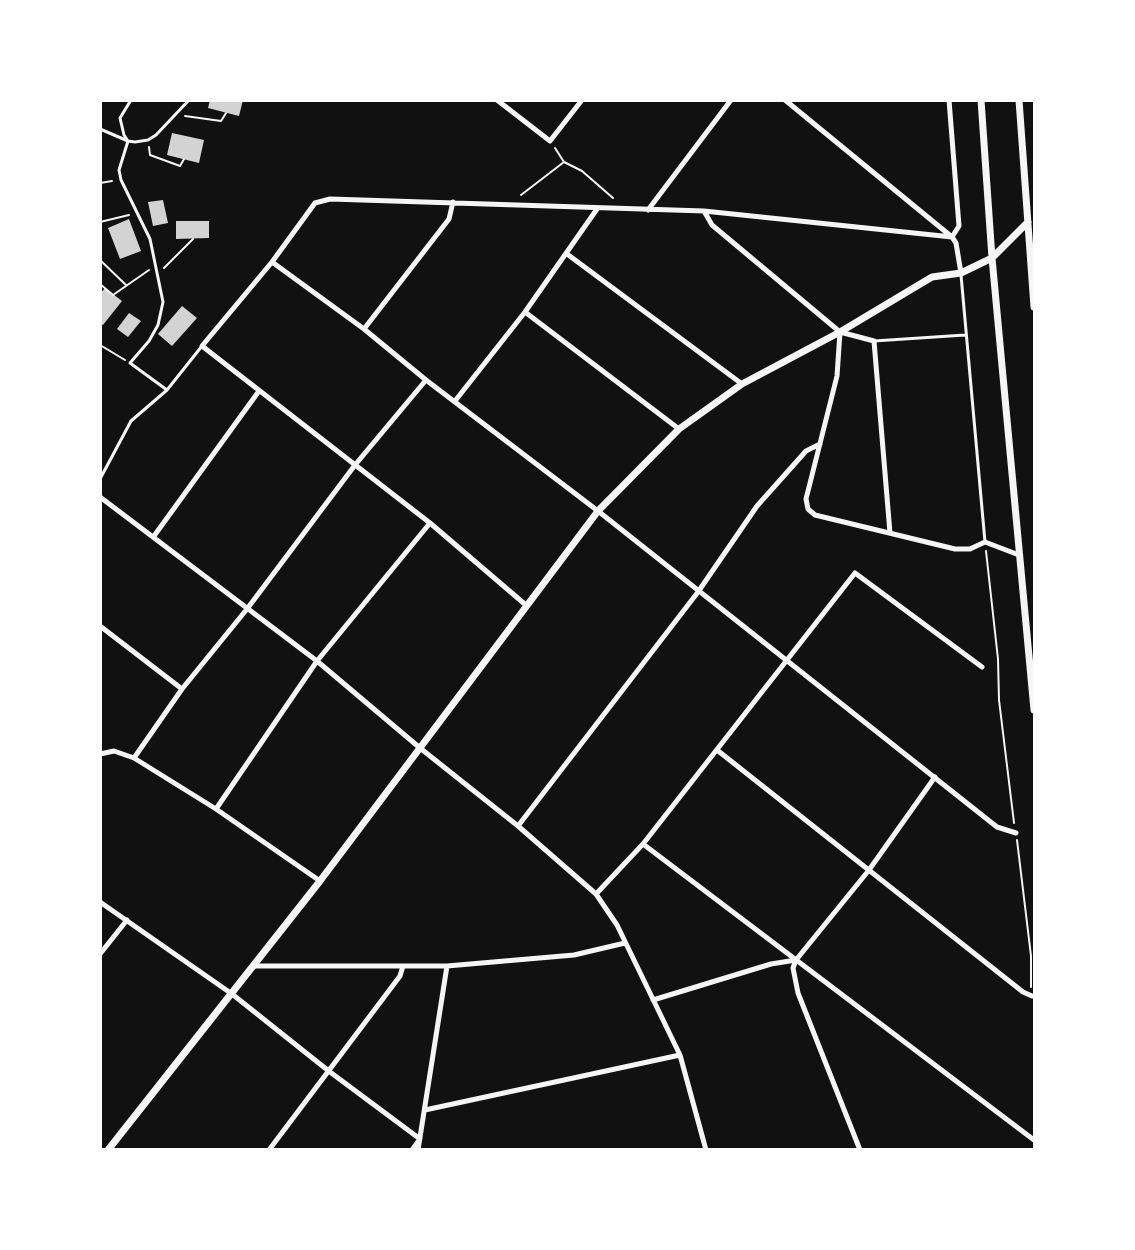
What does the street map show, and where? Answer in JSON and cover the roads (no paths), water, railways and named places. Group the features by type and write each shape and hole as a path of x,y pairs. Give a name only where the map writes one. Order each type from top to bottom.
{"street":[{"path":"498,100 550,141 582,100"},
{"path":"648,210 731,100"},
{"path":"785,100 952,237 956,243 961,273"},
{"path":"949,100 959,226 952,237"},
{"path":"981,100 992,258 1035,710"},
{"path":"1018,100 1035,307"},
{"path":"527,606 430,523 202,346 272,262 311,207 322,200 704,211 952,237"},
{"path":"364,329 449,219 453,202"},
{"path":"454,401 525,312 597,209"},
{"path":"704,211 712,225 840,332 874,341 890,533"},
{"path":"108,1149 320,881 598,511 679,429 742,384 840,332 932,277 961,273 992,258 1035,216"},
{"path":"567,255 742,384"},
{"path":"272,262 364,329 426,380 598,511 997,827 1016,833"},
{"path":"525,312 679,429"},
{"path":"840,332 837,376 806,499 808,509 815,515 955,549 970,549 985,542 1019,555"},
{"path":"134,758 182,689 248,609 356,465 426,380"},
{"path":"154,536 260,391"},
{"path":"518,826 698,591 757,506 806,451 820,444"},
{"path":"100,497 318,661 420,748 518,826 596,894 617,926 680,1055 706,1149"},
{"path":"216,809 318,661 430,523"},
{"path":"596,894 643,844 855,573 982,667"},
{"path":"100,626 182,689"},
{"path":"717,750 1023,992 1032,996"},
{"path":"100,754 114,751 134,758 216,809 320,881"},
{"path":"860,1149 798,993 793,968 796,960 869,870 935,777"},
{"path":"643,844 1035,1140"},
{"path":"100,902 232,994 330,1072 420,1139"},
{"path":"100,954 127,920"},
{"path":"254,966 447,966 574,955 625,943"},
{"path":"653,1000 771,964 796,960"},
{"path":"269,1149 330,1072 400,976 403,966"},
{"path":"418,1149 447,966"},
{"path":"425,1110 680,1055"},
{"path":"412,1149 420,1139"}],"lane":[{"path":"131,100 120,118 121,128 128,141 119,171 121,180 150,239 163,302 158,325 149,341 130,363 167,390"},
{"path":"100,129 128,141 148,140 189,100"},
{"path":"961,273 985,542"},
{"path":"874,341 966,334"},
{"path":"100,479 131,421 167,390 202,346"}]}
